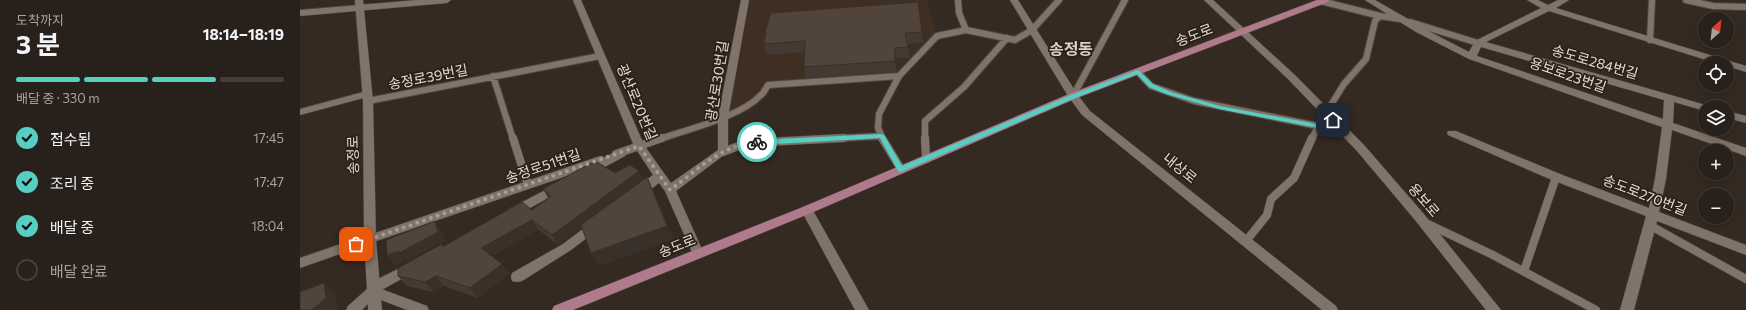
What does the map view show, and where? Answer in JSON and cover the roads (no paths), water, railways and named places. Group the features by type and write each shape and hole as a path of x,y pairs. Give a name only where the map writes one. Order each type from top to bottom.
{"main road":[{"name":"송도로","path":"559,310 807,210 1073,96 1323,1"}],"street":[{"path":"300,13 360,4 447,0"},
{"name":"광산로20번길","path":"577,0 639,146 670,190 698,254"},
{"name":"광산로30번길","path":"723,152 723,117 745,0"},
{"name":"용보로","path":"1208,0 1243,31 1326,113 1424,222 1494,310"},
{"name":"용보로23번길","path":"1369,0 1448,46 1472,56 1746,152"},
{"path":"1531,0 1548,8 1703,56"},
{"path":"1472,56 1478,43 1565,0"},
{"name":"내상로","path":"1017,1 1032,30 1073,96 1086,112 1331,310"},
{"name":"송정로","path":"360,4 367,97 370,239 375,310"},
{"name":"송도로284번길","path":"1478,43 1698,106"},
{"path":"1734,65 1746,69"},
{"path":"300,112 367,97"},
{"path":"1628,310 1654,214 1669,126 1669,98"},
{"path":"1734,116 1746,120"},
{"name":"송도로270번길","path":"1452,133 1556,176 1746,250"},
{"path":"670,190 723,152"},
{"path":"504,217 621,153"},
{"path":"629,200 660,176"},
{"path":"807,210 862,310"},
{"path":"517,276 567,247 604,218"},
{"path":"300,263 370,239"},
{"path":"353,310 373,289 421,262"},
{"path":"373,289 422,310"}],"lane":[{"path":"958,0 959,13 966,30"},
{"path":"901,170 881,136 878,128 879,114 899,76 937,36 966,30 1016,40 1032,30 1059,0"},
{"path":"1073,96 1125,0"},
{"path":"1650,40 1652,0"},
{"path":"1686,0 1713,6 1746,7"},
{"path":"1323,1 1334,6 1368,12 1380,16 1399,18 1478,43"},
{"path":"1246,241 1267,215 1271,199 1294,178 1318,126 1344,84 1366,59 1375,21 1380,16"},
{"path":"926,158 925,121 964,87 1007,38"},
{"name":"송정로39번길","path":"367,97 600,56"},
{"path":"1138,72 1151,86 1194,101 1219,108 1318,126"},
{"path":"493,76 528,185"},
{"name":"송정로51번길","path":"370,239 723,117 752,103 762,95 768,85 899,76"},
{"path":"723,152 746,143 881,136"},
{"path":"1524,271 1556,176"},
{"path":"1424,222 1524,271 1596,310"},
{"path":"1651,226 1746,279"}],"district":[{"name":"송정동","path":"1071,49"}]}
